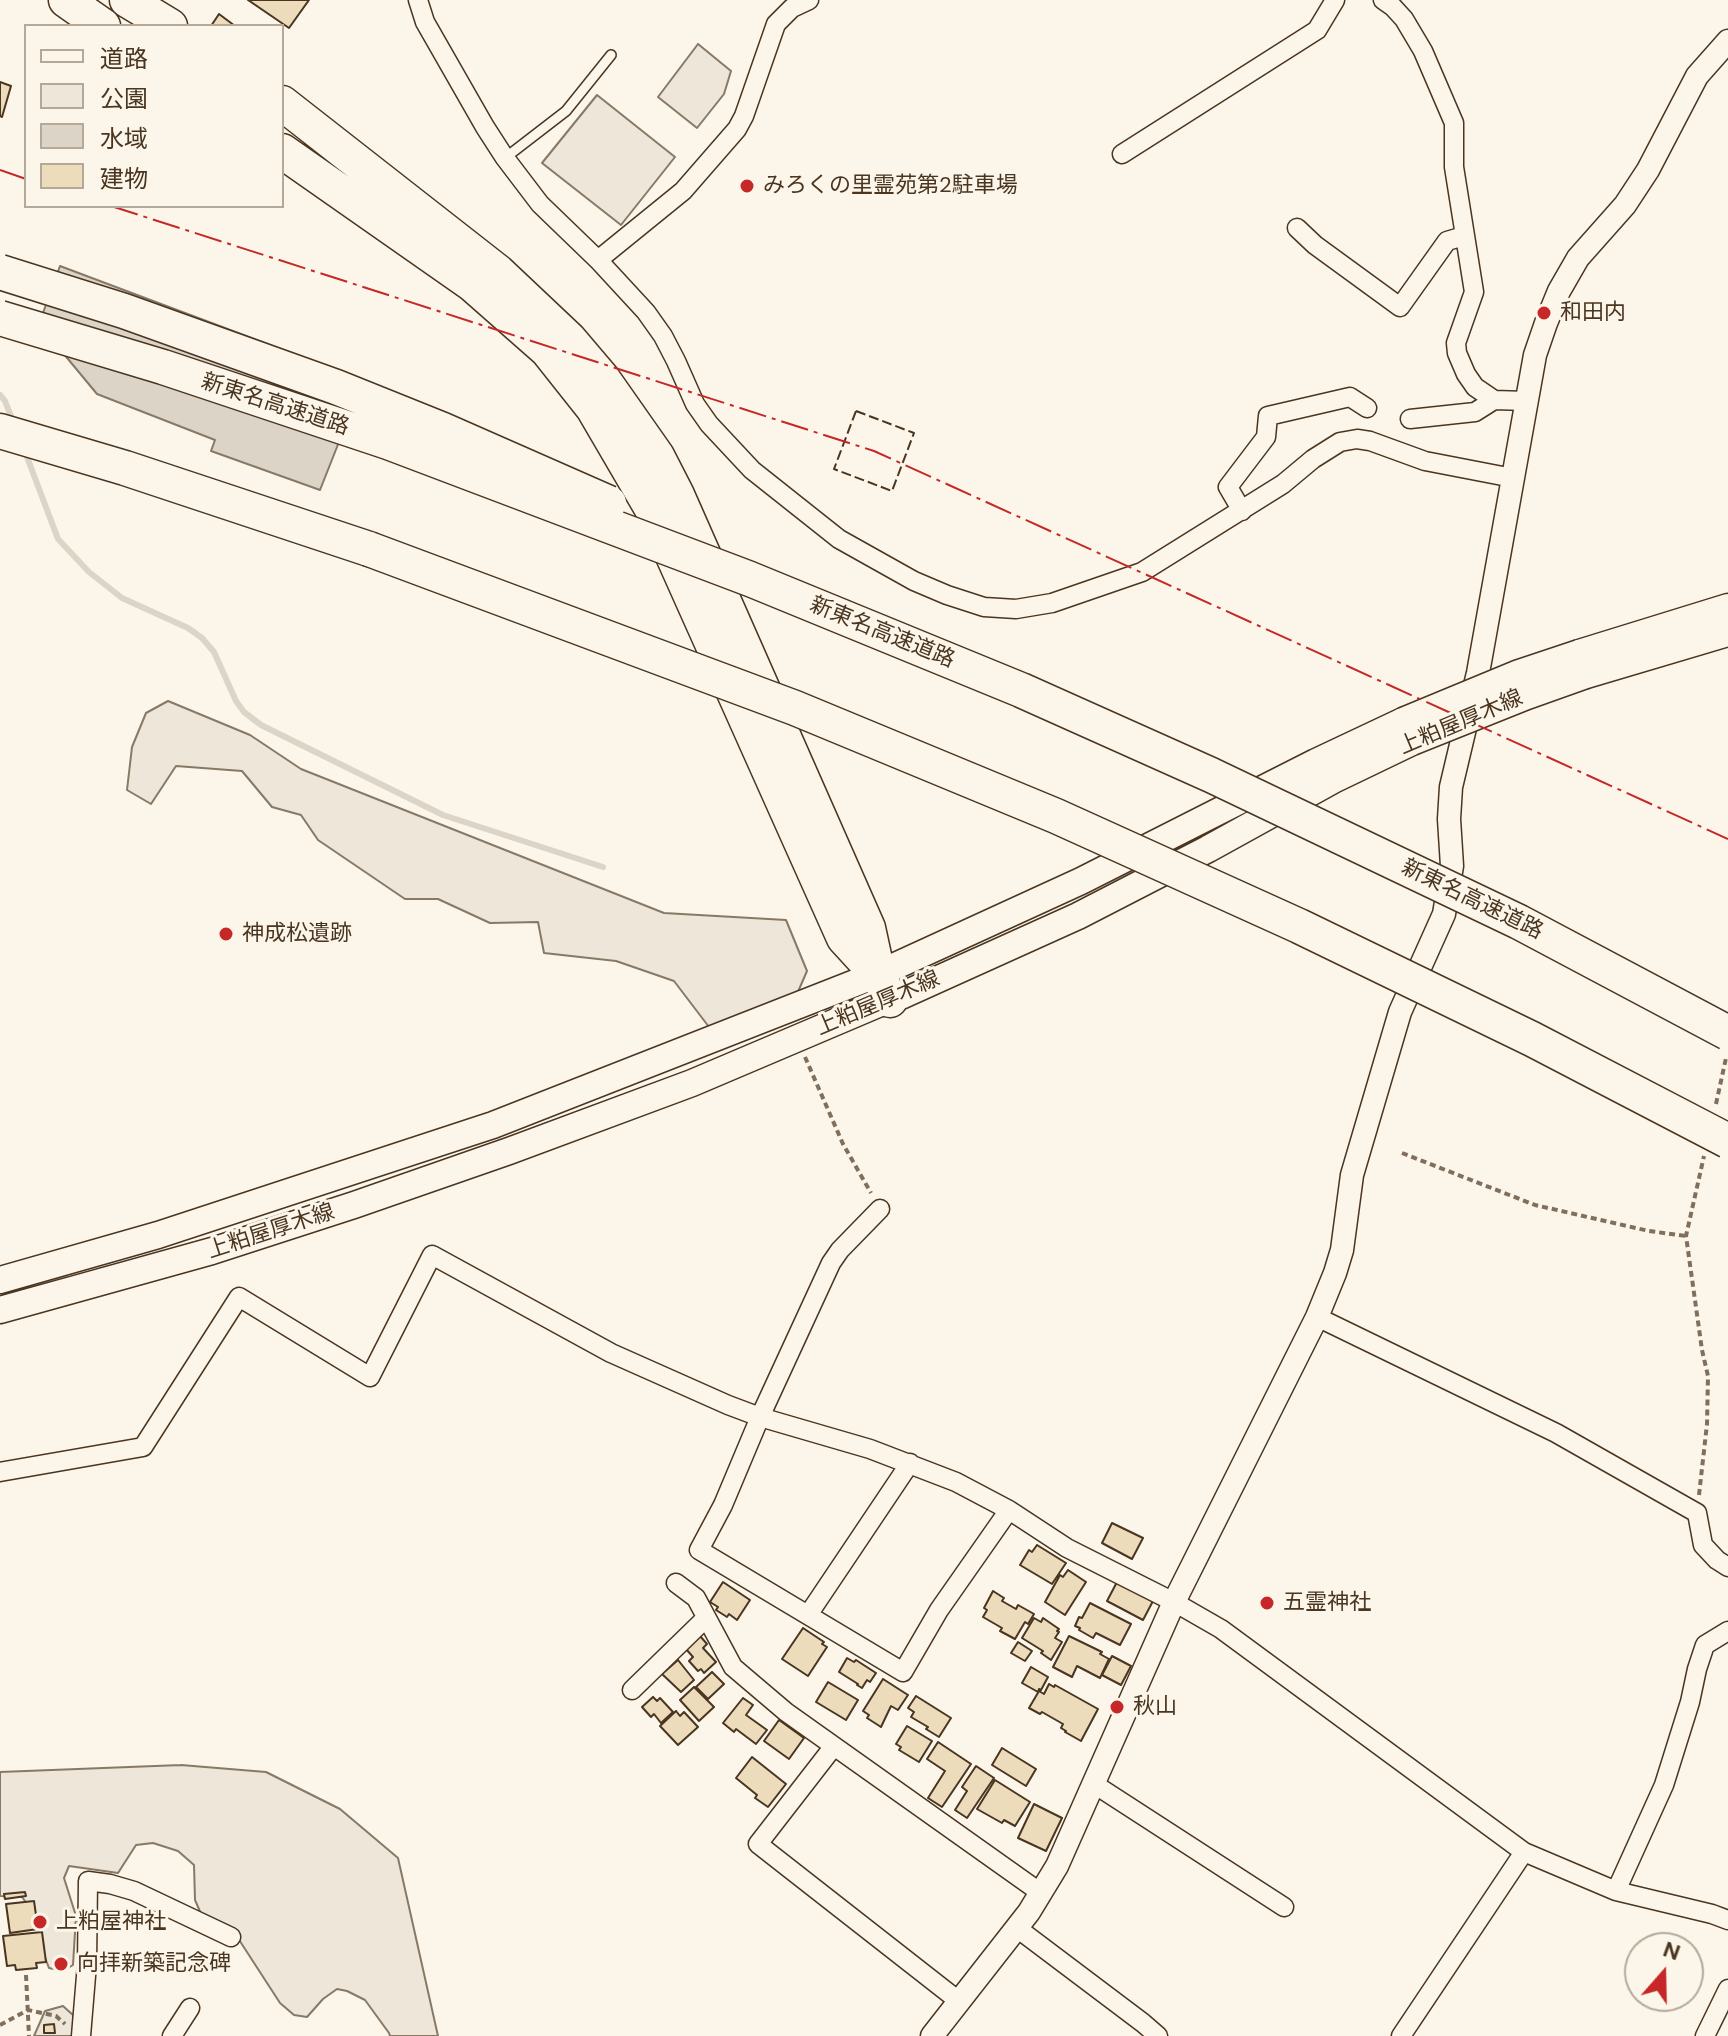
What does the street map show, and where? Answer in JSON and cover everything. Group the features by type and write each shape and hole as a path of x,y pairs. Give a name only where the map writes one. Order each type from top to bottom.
{"highway":[{"path":"66,0 100,24"},
{"path":"127,0 167,24"},
{"path":"294,113 498,272 569,339 603,379 657,456 677,495 704,590 856,933 884,987"},
{"path":"284,153 472,284 547,350 593,408 704,590"},
{"path":"0,272 232,348 430,425 836,602 1021,690"},
{"name":"新東名高速道路","path":"0,318 163,367 388,442 750,579 1021,690 1211,775 1519,922 1728,1033"},
{"path":"0,431 125,468 369,549 795,708 1056,816 1299,926 1716,1132"},
{"path":"0,450 369,549"}],"main road":[{"name":"上粕屋厚木線","path":"0,1280 158,1235 493,1125 1078,916 1333,780 1407,732 1527,696 1582,664 1728,607"},
{"name":"上粕屋厚木線","path":"1582,664 1728,633"},
{"name":"上粕屋厚木線","path":"0,1308 212,1251 425,1181 692,1083 884,987"}],"street":[{"path":"418,0 425,22 505,158 540,204 646,312 663,336 695,404 709,424 752,470 839,539 914,581 984,607 1016,609 1052,603 1142,572 1242,511 1340,442 1357,439 1425,461 1513,478"},
{"path":"598,260 683,191 737,129 776,24 792,8 809,0"},
{"path":"1122,154 1317,30 1335,0"},
{"path":"1383,0 1404,19 1423,51 1454,123 1454,167 1474,292 1456,343 1457,353 1475,387 1494,400 1526,401"},
{"path":"932,2036 1017,1928 1057,1866 1174,1602 1317,1317 1335,1273 1342,1250 1352,1175 1400,1012 1444,914 1452,866 1449,819 1451,787 1478,673 1535,355 1559,291 1578,258 1625,205 1648,170 1697,76 1728,41"},
{"path":"1297,228 1315,245 1400,307 1447,241 1464,236"},
{"path":"1242,511 1228,487 1266,437 1268,416 1350,397 1367,408"},
{"path":"1410,419 1475,412 1494,400"},
{"path":"880,1209 831,1263 723,1505 699,1550 903,1672 939,1610 1009,1510"},
{"path":"0,1472 143,1447 239,1297 370,1377 432,1255 611,1353 728,1405 870,1449 956,1482 1009,1510 1067,1548 1221,1629 1524,1852 1616,1891 1728,1920"},
{"path":"1317,1317 1556,1433 1697,1513 1703,1545 1728,1567"},
{"path":"808,1615 910,1463"},
{"path":"676,1583 696,1598 733,1667 786,1712 1041,1893"},
{"path":"632,1690 706,1618"},
{"path":"1616,1891 1664,1785 1705,1645 1728,1631"},
{"path":"834,1746 758,1844 960,2002"},
{"path":"1094,1784 1284,1907"},
{"path":"1401,2036 1524,1852"},
{"path":"74,2031 87,1964 88,1881 134,1891 231,1937"},
{"path":"1017,1928 1158,2036"},
{"path":"1705,2036 1728,1989"},
{"path":"172,2036 190,2008"}],"lane":[{"path":"505,158 566,111 611,55"}],"path":[{"path":"1697,1513 1707,1424 1708,1376 1686,1236 1716,1132 1728,1051"},
{"path":"804,1054 843,1144 880,1209"},
{"path":"1402,1153 1535,1205 1649,1231 1686,1236"},
{"path":"26,1975 29,2036"},
{"path":"0,2025 28,2010 56,2016 74,2031"}],"green space":[{"path":"698,44 731,71 724,94 697,128 658,97"},
{"path":"597,95 675,157 621,225 542,163"},
{"path":"168,701 250,735 301,769 664,913 786,920 807,971 797,994 709,1027 674,981 616,961 544,953 538,922 490,923 438,899 405,899 318,840 301,815 272,807 242,771 176,766 151,804 127,790 132,747 146,713"},
{"path":"181,1765 266,1772 340,1809 398,1858 438,2036 390,2036 365,2000 337,1989 307,2017 294,2015 280,2003 234,1932 202,1916 195,1900 194,1865 178,1851 153,1843 136,1845 118,1873 69,1866 64,1878 76,1916 73,1965 63,1971 49,1968 42,1950 37,1917 22,1897 0,1896 0,1772"},
{"path":"63,2006 73,2015 79,2036 34,2036 45,2011"}],"water":[{"path":"60,266 342,372 352,409 320,490 211,451 215,440 97,394 39,324"}],"building":[{"path":"248,0 309,0 289,28"},
{"path":"219,14 232,24 212,24"},
{"path":"0,82 11,86 2,117 0,116"},
{"path":"1112,1523 1143,1538 1132,1559 1102,1543"},
{"path":"1037,1545 1066,1563 1052,1584 1020,1565 1029,1550 1032,1552"},
{"path":"1068,1570 1086,1582 1065,1615 1045,1602 1060,1575 1063,1577"},
{"path":"723,1582 750,1600 737,1620 716,1610 718,1607 710,1602"},
{"path":"1117,1582 1153,1601 1143,1620 1107,1601"},
{"path":"993,1591 1016,1609 1018,1605 1034,1614 1015,1639 983,1617"},
{"name":"五霊神社","path":"1266,1597 1273,1600 1268,1609 1262,1605"},
{"path":"1090,1603 1131,1624 1120,1645 1096,1633 1093,1638 1075,1626"},
{"path":"1034,1618 1041,1622 1043,1618 1059,1629 1055,1638 1062,1642 1051,1660 1022,1638"},
{"path":"803,1628 827,1647 808,1676 782,1659"},
{"path":"700,1636 707,1644 703,1648 716,1662 704,1673 689,1661 693,1657 686,1649"},
{"path":"1069,1636 1102,1652 1100,1654 1109,1659 1100,1678 1077,1666 1072,1677 1053,1667"},
{"path":"1018,1642 1032,1651 1025,1661 1011,1653"},
{"path":"1112,1656 1131,1666 1121,1685 1102,1675"},
{"path":"847,1658 876,1673 862,1688 839,1672"},
{"path":"678,1660 694,1680 681,1692 662,1674"},
{"path":"1031,1667 1048,1677 1038,1692 1022,1683"},
{"path":"712,1672 724,1684 708,1699 696,1687"},
{"path":"883,1679 908,1695 898,1710 891,1706 881,1727 867,1718 869,1715 863,1711"},
{"path":"828,1682 858,1700 846,1720 816,1702"},
{"path":"1049,1684 1098,1709 1081,1741 1065,1732 1061,1728 1063,1724 1029,1708 1039,1691 1044,1694"},
{"path":"694,1687 714,1707 699,1721 680,1700"},
{"path":"916,1696 951,1718 939,1737 911,1717 914,1712 908,1708"},
{"path":"653,1697 657,1701 660,1698 673,1712 661,1723 642,1707"},
{"path":"743,1698 753,1705 746,1715 767,1730 756,1744 723,1723"},
{"path":"676,1711 680,1716 684,1712 698,1727 678,1745 660,1726"},
{"path":"779,1720 804,1738 789,1759 764,1741"},
{"path":"907,1726 932,1741 919,1762 899,1750 901,1747 896,1744"},
{"path":"938,1742 971,1764 942,1807 928,1798 945,1771 927,1759"},
{"path":"1002,1748 1036,1769 1026,1786 992,1765"},
{"path":"752,1757 786,1784 768,1807 736,1778"},
{"path":"976,1766 994,1778 967,1818 955,1810 967,1791 962,1787"},
{"path":"995,1780 1030,1802 1015,1826 1004,1820 1002,1823 977,1809"},
{"path":"1034,1804 1062,1818 1046,1851 1018,1838"},
{"path":"25,1892 26,1896 5,1899 4,1894"},
{"path":"34,1901 38,1929 10,1933 6,1904"},
{"path":"42,1932 46,1962 36,1963 37,1968 16,1970 15,1965 7,1966 3,1936"},
{"path":"54,2024 55,2033 44,2033 44,2025"}],"waterway":[{"path":"0,395 14,424"},
{"path":"24,449 58,539 89,572 122,598 188,628 202,638 214,652 236,701 261,725 443,815 603,867"}],"fence":[{"path":"856,411 914,433 892,491 834,469 856,411"}],"power":[{"path":"0,170 24,178"},
{"path":"117,208 874,451 1728,839"}],"place":[{"name":"みろくの里霊苑第2駐車場","path":"747,186"},
{"name":"和田内","path":"1544,313"},
{"name":"神成松遺跡","path":"226,934"},
{"name":"五霊神社","path":"1267,1603"},
{"name":"秋山","path":"1117,1707"},
{"name":"上粕屋神社","path":"40,1922"},
{"name":"向拝新築記念碑","path":"61,1964"}]}
